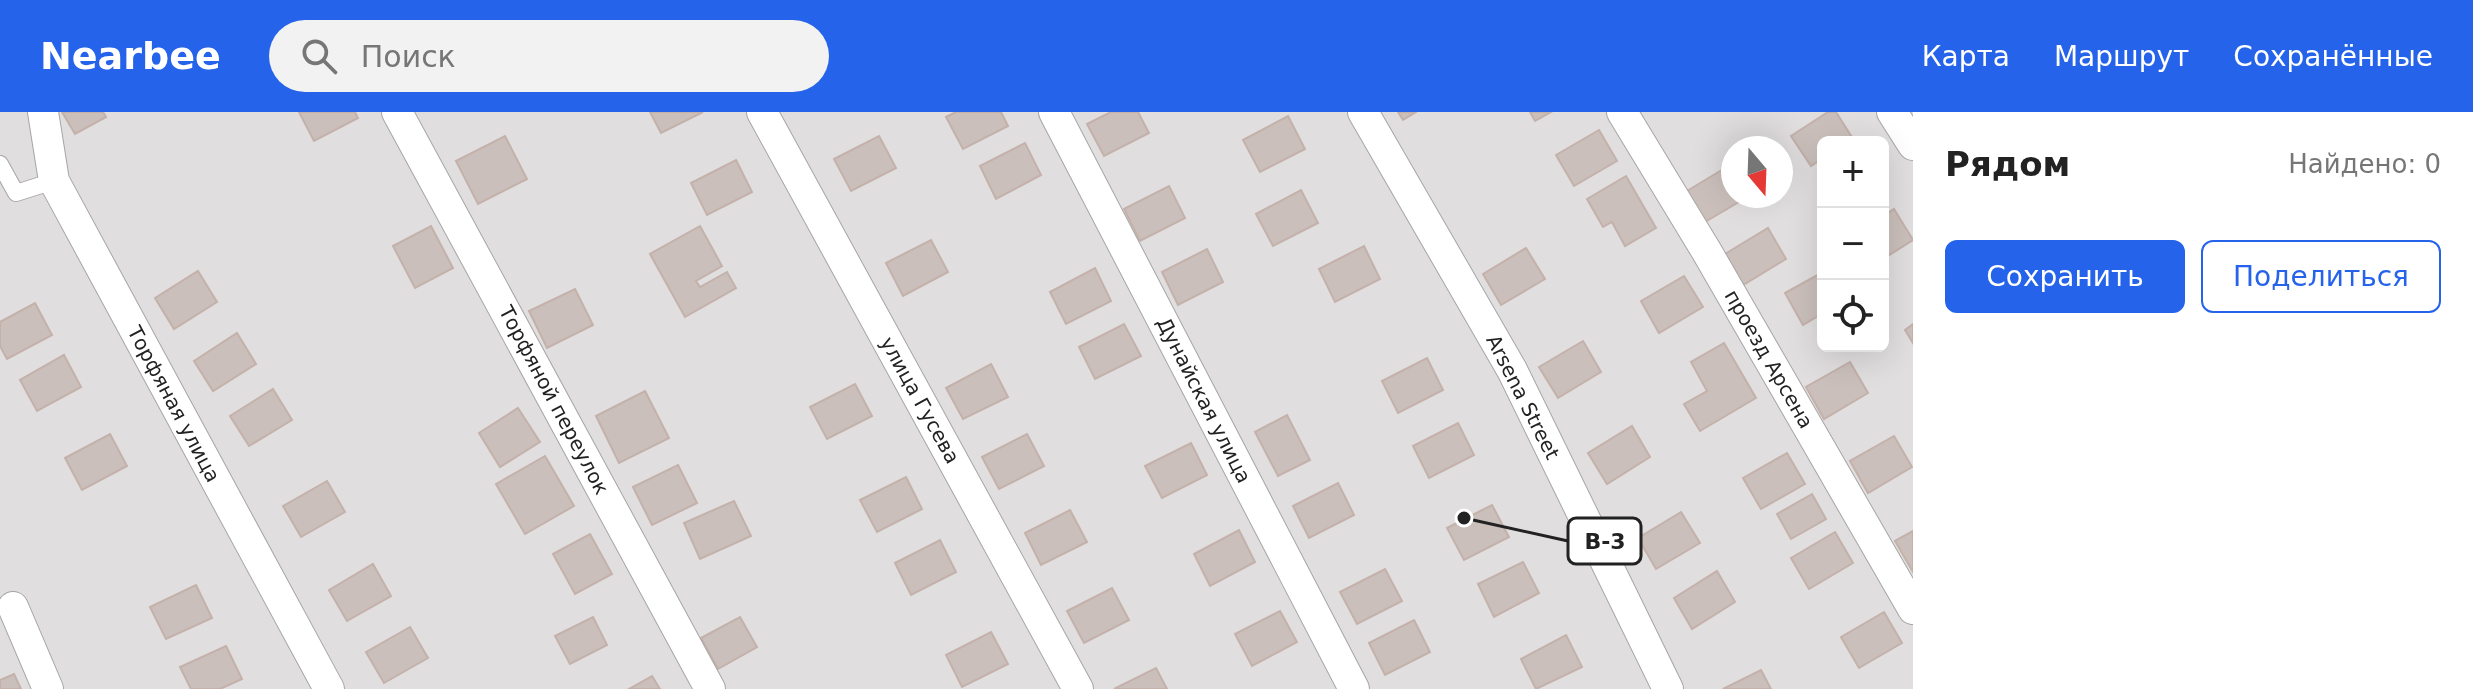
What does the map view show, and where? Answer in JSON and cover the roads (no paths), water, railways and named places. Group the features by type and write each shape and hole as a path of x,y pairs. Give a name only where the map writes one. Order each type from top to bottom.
{"street":[{"name":"Торфяная улица","path":"43,112 54,181 329,689"},
{"name":"Торфяной переулок","path":"397,112 710,689"},
{"name":"улица Гусева","path":"762,112 1078,689"},
{"name":"Дунайская улица","path":"1054,112 1354,689"},
{"name":"Arsena Street","path":"1363,112 1512,370 1668,689"},
{"name":"проезд Арсена","path":"1622,112 1715,265 1913,609"},
{"path":"1892,112 1913,145"},
{"path":"13,607 48,689"}],"lane":[{"path":"0,164 16,193 54,181"}],"place":[{"name":"В-3","path":"1464,518"}]}
